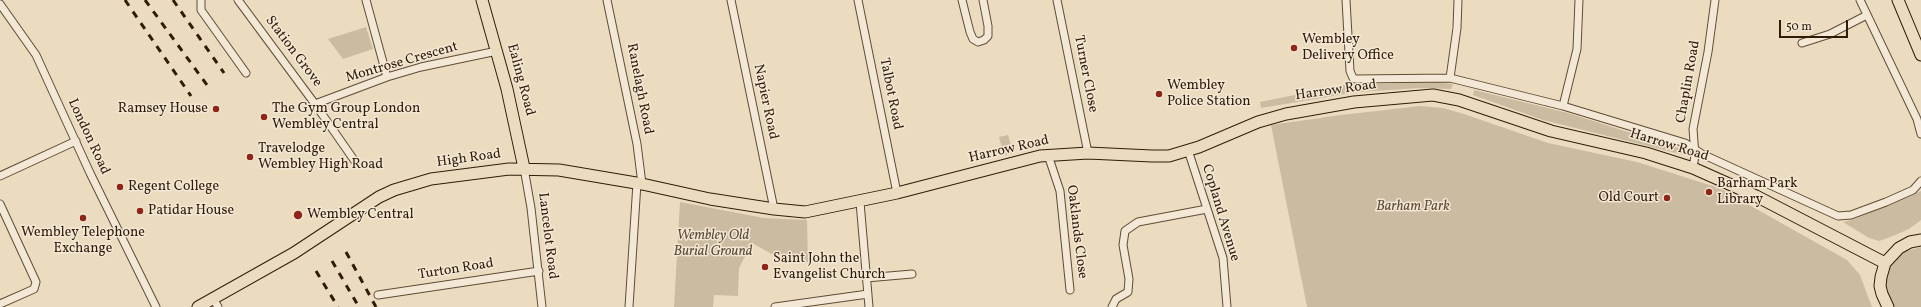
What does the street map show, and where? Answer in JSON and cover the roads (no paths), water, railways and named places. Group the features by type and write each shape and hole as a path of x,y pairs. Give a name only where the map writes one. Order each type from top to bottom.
{"main road":[{"name":"Ealing Road","path":"482,0 519,136 524,168"},
{"path":"1898,0 1921,55"},
{"name":"Harrow Road","path":"774,209 805,212 860,202 1048,155 1088,153 1169,156 1258,122 1286,114 1354,102 1433,96 1459,100 1551,131 1646,153 1693,168 1756,196 1885,263"},
{"name":"High Road","path":"198,307 215,303 379,197 394,190 431,180 524,168 559,170 640,183 710,199 774,209"},
{"path":"1888,307 1880,286 1880,277 1885,263 1899,248 1910,242 1921,240"}],"street":[{"path":"201,0 201,10 246,73"},
{"name":"Station Grove","path":"238,0 315,104 354,160"},
{"path":"366,0 387,77"},
{"name":"Ranelagh Road","path":"607,0 635,137 640,183 629,307"},
{"name":"Napier Road","path":"731,0 774,209"},
{"name":"Talbot Road","path":"858,0 897,193"},
{"path":"962,0 973,40 978,42 984,40 988,36 988,26 983,0"},
{"name":"Turner Close","path":"1057,0 1088,153"},
{"name":"Harrow Road","path":"1346,0 1349,65 1353,78 1358,80 1450,78 1563,106 1685,143 1695,148 1702,154 1838,216 1851,215 1886,202 1913,190 1920,183"},
{"path":"1450,78 1457,28 1458,0"},
{"path":"1563,106 1577,49 1579,0"},
{"name":"Chaplin Road","path":"1693,168 1695,148 1693,129 1708,52 1715,0"},
{"path":"1860,0 1914,113 1921,134"},
{"name":"London Road","path":"0,4 36,55 156,307"},
{"path":"1802,43 1830,34 1867,15"},
{"name":"Montrose Crescent","path":"315,104 387,77 451,60 497,51"},
{"path":"0,176 76,141"},
{"name":"Copland Avenue","path":"1188,150 1223,258 1227,307"},
{"name":"Oaklands Close","path":"1048,155 1060,190 1070,290"},
{"name":"Lancelot Road","path":"524,168 539,271 542,307"},
{"path":"860,202 869,307"},
{"path":"0,204 36,282 34,289 0,304"},
{"path":"1112,307 1116,299 1128,292 1129,279 1123,245 1125,231 1138,222 1207,209"},
{"name":"Turton Road","path":"378,295 539,271"},
{"path":"866,278 912,274"},
{"path":"775,307 868,294"}],"railway":[{"path":"125,0 191,96"},
{"path":"145,0 207,85"},
{"path":"173,0 224,73"},
{"path":"346,252 376,307"},
{"path":"332,261 359,307"},
{"path":"316,271 338,307"}],"place":[{"name":"Wembley Delivery Office","path":"1294,48"},
{"name":"Wembley Police Station","path":"1159,94"},
{"name":"Ramsey House","path":"216,109"},
{"name":"The Gym Group London Wembley Central","path":"264,117"},
{"name":"Travelodge Wembley High Road","path":"250,157"},
{"name":"Regent College","path":"120,187"},
{"name":"Barham Park Library","path":"1709,192"},
{"name":"Old Court","path":"1667,198"},
{"name":"Patidar House","path":"140,211"},
{"name":"Wembley Central","path":"298,215"},
{"name":"Wembley Telephone Exchange","path":"83,218"},
{"name":"Saint John the Evangelist Church","path":"765,267"}],"park label":[{"name":"Barham Park","path":"1413,207"},
{"name":"Wembley Old Burial Ground","path":"713,244"}]}
